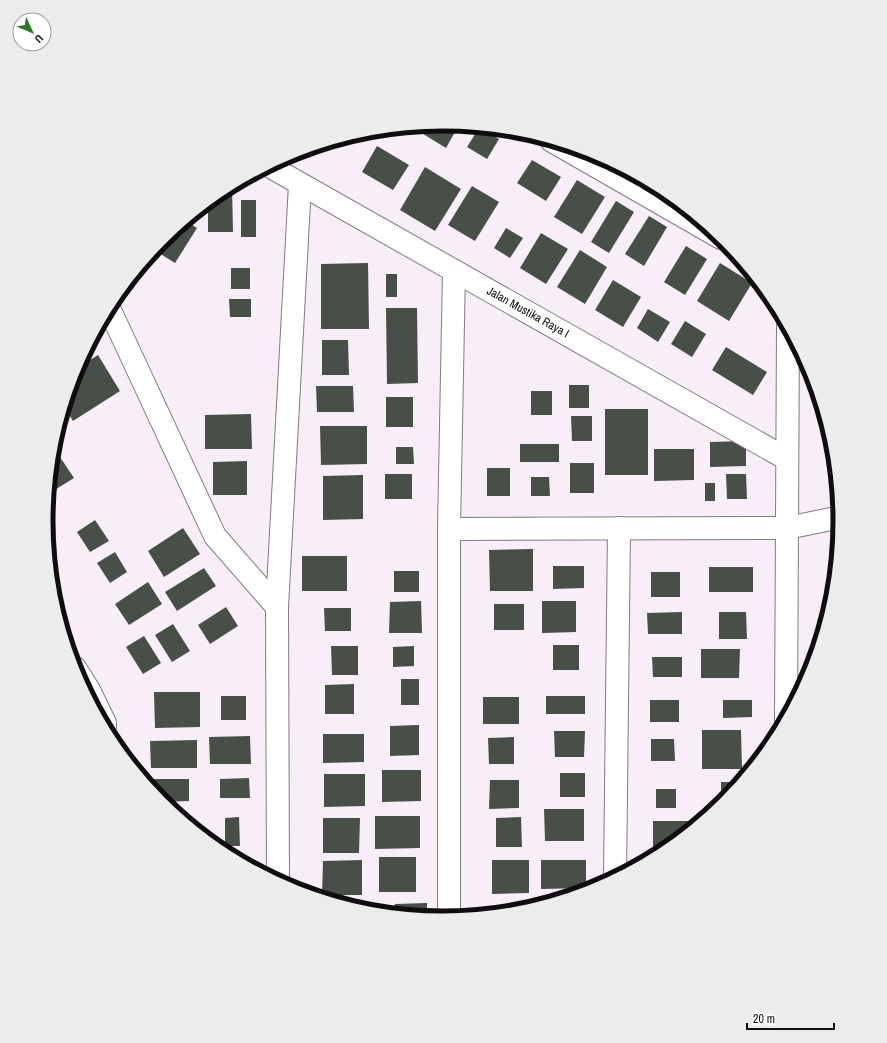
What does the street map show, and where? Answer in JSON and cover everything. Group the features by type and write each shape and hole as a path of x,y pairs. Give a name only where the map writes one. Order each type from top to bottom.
{"street":[{"path":"576,154 692,221"},
{"name":"Jalan Mustika Raya I","path":"275,169 787,459"},
{"path":"278,875 277,607 300,184"},
{"path":"449,912 449,529 454,271"},
{"path":"112,315 215,536 277,607"},
{"path":"786,709 787,459 798,367 793,347"},
{"path":"449,529 787,528 834,518"},
{"path":"615,872 619,528"}],"building":[{"path":"455,131 446,148 420,132"},
{"path":"476,133 489,134 499,139 487,159 467,147"},
{"path":"377,146 409,165 393,190 362,172"},
{"path":"532,160 561,177 546,201 517,183"},
{"path":"425,167 461,189 435,231 400,210"},
{"path":"577,180 605,197 582,234 554,217"},
{"path":"472,186 499,202 475,241 448,225"},
{"path":"232,194 233,232 208,232 208,211"},
{"path":"241,200 256,200 256,237 241,237"},
{"path":"616,201 634,212 609,253 591,242"},
{"path":"649,216 667,227 644,266 625,254"},
{"path":"191,224 197,228 175,263 159,253"},
{"path":"506,228 523,238 510,258 494,248"},
{"path":"541,233 568,249 546,284 520,268"},
{"path":"686,246 707,259 685,295 664,282"},
{"path":"580,250 607,267 585,304 557,287"},
{"path":"368,263 369,329 321,329 321,264"},
{"path":"720,263 752,283 729,321 697,301"},
{"path":"231,268 250,268 250,289 231,289"},
{"path":"386,274 397,274 397,297 386,297"},
{"path":"613,280 641,297 623,327 595,310"},
{"path":"229,299 251,299 251,317 230,317"},
{"path":"386,308 417,308 418,383 387,384"},
{"path":"648,309 670,322 658,342 637,328"},
{"path":"685,321 706,334 692,357 671,344"},
{"path":"322,340 348,340 349,375 322,375"},
{"path":"726,347 767,372 753,395 712,370"},
{"path":"98,355 120,391 73,421 68,413 87,362"},
{"path":"569,385 589,385 589,408 569,408"},
{"path":"316,386 353,386 354,412 317,412"},
{"path":"531,391 552,391 552,415 531,415"},
{"path":"386,397 413,397 413,427 386,427"},
{"path":"605,409 648,409 648,475 605,475"},
{"path":"251,414 252,449 205,449 205,415"},
{"path":"571,416 592,416 592,441 572,441"},
{"path":"320,426 367,426 367,464 321,465"},
{"path":"746,441 746,466 710,467 710,442"},
{"path":"520,444 559,444 559,462 520,462"},
{"path":"396,447 413,447 414,464 396,464"},
{"path":"654,449 694,449 694,480 654,481"},
{"path":"59,455 74,478 54,490"},
{"path":"247,461 247,495 213,495 213,462"},
{"path":"570,463 594,463 594,493 570,493"},
{"path":"487,468 510,468 510,496 487,496"},
{"path":"385,474 412,474 412,499 385,499"},
{"path":"726,474 746,474 747,499 727,499"},
{"path":"363,475 363,519 323,520 323,476"},
{"path":"531,477 549,477 550,496 531,496"},
{"path":"705,483 715,483 715,501 705,501"},
{"path":"95,520 109,541 90,552 77,532"},
{"path":"183,528 200,554 164,577 148,551"},
{"path":"533,549 533,591 490,591 489,550"},
{"path":"115,552 127,572 110,583 97,563"},
{"path":"302,556 347,556 347,591 302,591"},
{"path":"553,566 584,566 584,588 553,589"},
{"path":"709,567 753,567 753,592 709,592"},
{"path":"204,568 216,586 177,611 165,592"},
{"path":"394,571 419,571 419,592 394,592"},
{"path":"651,572 680,572 680,597 651,597"},
{"path":"148,582 162,604 129,625 115,604"},
{"path":"421,601 422,633 389,633 390,602"},
{"path":"542,601 576,601 576,632 542,633"},
{"path":"494,604 524,604 524,630 494,630"},
{"path":"226,607 238,626 210,644 198,625"},
{"path":"324,608 351,608 351,631 325,631"},
{"path":"682,612 682,634 648,634 647,613"},
{"path":"719,612 746,612 747,639 719,639"},
{"path":"173,624 190,651 172,662 155,635"},
{"path":"144,636 161,663 143,674 126,647"},
{"path":"553,645 579,645 579,670 553,670"},
{"path":"331,646 358,646 358,675 332,675"},
{"path":"414,646 414,666 393,667 393,647"},
{"path":"701,649 740,649 739,678 701,678"},
{"path":"652,657 682,657 682,677 653,677"},
{"path":"401,679 419,679 419,705 401,705"},
{"path":"354,684 354,714 325,714 325,685"},
{"path":"154,692 200,692 200,727 155,728"},
{"path":"221,696 246,696 246,720 221,720"},
{"path":"546,696 585,696 585,714 546,714"},
{"path":"483,697 519,697 519,724 483,724"},
{"path":"650,700 679,700 679,722 650,722"},
{"path":"723,700 752,700 752,717 723,718"},
{"path":"419,725 419,755 390,756 390,726"},
{"path":"702,730 741,730 742,769 702,769"},
{"path":"554,731 585,731 584,757 555,757"},
{"path":"323,734 364,734 364,762 323,763"},
{"path":"250,736 251,764 210,764 209,737"},
{"path":"514,737 514,764 489,764 488,738"},
{"path":"651,739 674,739 675,761 651,761"},
{"path":"197,740 197,768 151,768 150,741"},
{"path":"382,770 421,770 421,801 382,802"},
{"path":"560,773 585,773 585,797 560,797"},
{"path":"324,774 365,774 365,806 324,807"},
{"path":"249,778 250,798 220,798 220,779"},
{"path":"152,779 189,779 189,801 171,802 152,781"},
{"path":"490,780 519,780 519,808 489,809"},
{"path":"721,782 734,782 721,797"},
{"path":"656,789 676,789 676,808 656,808"},
{"path":"544,809 584,809 584,841 545,841"},
{"path":"375,816 420,816 420,848 375,849"},
{"path":"239,817 240,846 227,846 225,845 225,818"},
{"path":"521,817 522,847 496,847 496,818"},
{"path":"323,818 360,818 359,853 323,853"},
{"path":"653,821 694,821 681,831 653,851"},
{"path":"379,857 416,857 416,892 379,892"},
{"path":"362,860 362,895 330,895 322,892 323,861"},
{"path":"492,860 529,860 529,893 492,894"},
{"path":"541,860 586,860 586,885 576,888 541,889"},
{"path":"427,903 427,911 395,909 395,904"},
{"path":"495,906 510,906 495,909"}]}
